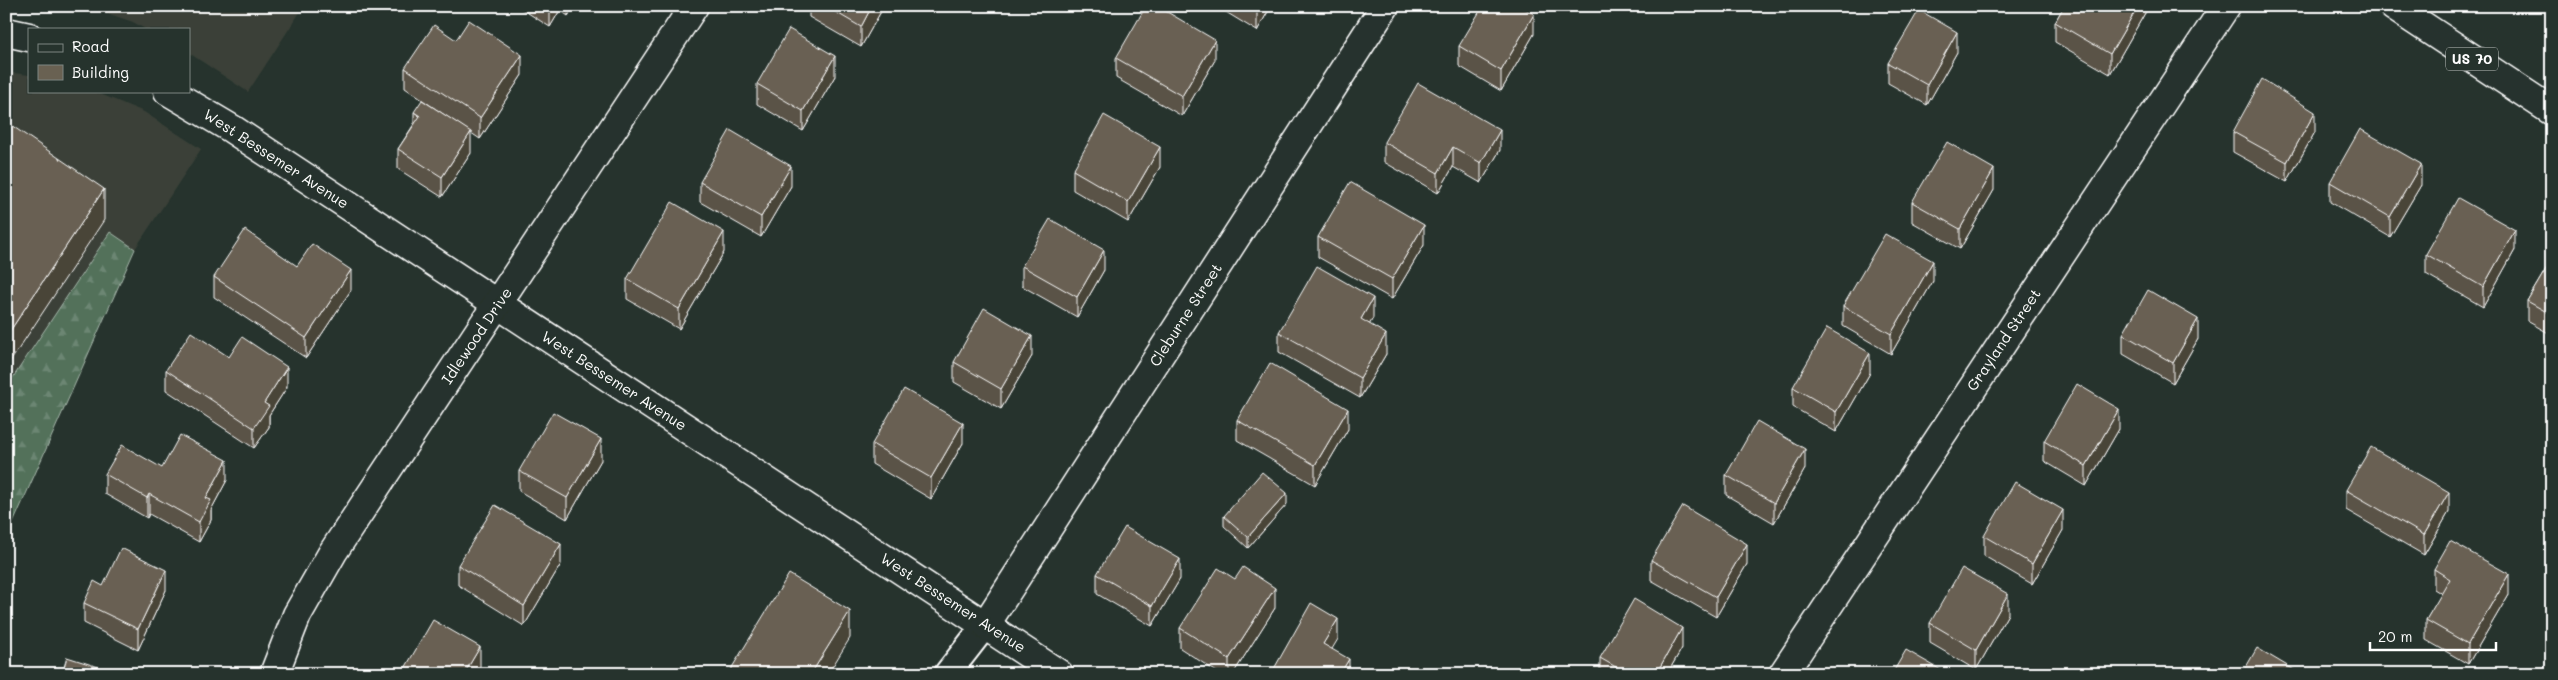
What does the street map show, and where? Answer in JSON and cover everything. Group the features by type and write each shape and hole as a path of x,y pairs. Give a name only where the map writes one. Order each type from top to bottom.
{"main road":[{"name":"Idlewood Drive","path":"274,674 297,615 333,552 694,6"},
{"name":"Cleburne Street","path":"986,624 1386,6"},
{"name":"Grayland Street","path":"1783,674 2226,6"},
{"name":"US 70","path":"2393,6 2552,111"},
{"path":"6,32 28,38"},
{"name":"West Bessemer Avenue","path":"170,92 232,129 1060,674"}],"lane":[{"path":"947,674 986,624"}],"shaded area":[{"path":"86,6 304,6 248,92 190,54 190,28 143,28 133,22"},
{"path":"6,72 28,75 28,92 95,92 144,112 201,149 135,249 110,232 6,388"}],"green space":[{"path":"110,232 135,249 6,539 6,388"}],"building":[{"path":"825,6 872,6 861,27"},
{"path":"1146,6 1157,6 1215,40 1182,96 1116,58"},
{"path":"1250,6 1259,6 1257,10"},
{"path":"1483,6 1520,6 1534,14 1501,71 1459,46"},
{"path":"2064,6 2138,6 2110,54 2055,22"},
{"path":"1919,10 1957,32 1927,85 1888,63"},
{"path":"469,20 522,55 480,118 405,68 434,25 456,40"},
{"path":"789,29 835,56 803,111 757,84"},
{"path":"2262,79 2315,112 2287,162 2233,132"},
{"path":"1418,83 1500,130 1481,163 1453,147 1438,173 1384,142"},
{"path":"422,100 471,132 442,177 398,149 420,116 414,112"},
{"path":"1104,115 1160,147 1128,202 1073,170"},
{"path":"8,123 104,189 6,337 6,127"},
{"path":"2360,129 2421,164 2390,217 2330,182"},
{"path":"730,130 791,166 761,217 700,182"},
{"path":"1947,142 1994,169 1960,229 1912,202"},
{"path":"1350,182 1424,225 1392,279 1318,237"},
{"path":"2458,198 2515,230 2483,287 2426,254"},
{"path":"672,202 724,232 679,309 627,279"},
{"path":"1050,219 1104,250 1077,297 1022,266"},
{"path":"245,230 297,266 312,244 351,270 306,338 214,277"},
{"path":"1885,234 1933,261 1891,334 1843,306"},
{"path":"2552,259 2552,315 2527,301"},
{"path":"1317,266 1373,298 1361,319 1386,334 1360,378 1279,332"},
{"path":"2148,290 2198,319 2173,363 2123,334"},
{"path":"984,308 1032,336 1001,389 954,362"},
{"path":"1827,328 1870,353 1836,412 1793,387"},
{"path":"191,332 229,357 242,337 287,367 264,403 269,406 254,428 166,370"},
{"path":"1270,363 1348,409 1315,465 1237,420"},
{"path":"2077,384 2119,409 2086,466 2044,441"},
{"path":"904,389 963,423 931,478 872,444"},
{"path":"553,412 601,439 567,498 519,471"},
{"path":"1757,421 1805,449 1774,503 1726,475"},
{"path":"180,435 227,460 206,498 211,500 199,522 149,494 147,498 105,474 122,445 162,468"},
{"path":"2371,447 2449,492 2424,535 2346,490"},
{"path":"1262,472 1287,493 1248,537 1224,516"},
{"path":"2015,482 2063,510 2032,564 1984,536"},
{"path":"495,505 561,544 524,606 458,565"},
{"path":"1683,506 1747,544 1716,597 1651,560"},
{"path":"1125,527 1180,559 1152,606 1097,574"},
{"path":"2450,541 2509,574 2468,644 2426,620 2450,579 2434,569"},
{"path":"121,548 166,570 138,629 84,603 94,581 103,586"},
{"path":"1243,567 1275,588 1229,659 1180,628 1218,568 1235,579"},
{"path":"1962,568 2008,594 1976,650 1930,623"},
{"path":"789,574 850,611 811,674 728,674"},
{"path":"1634,599 1682,628 1656,674 1628,674 1600,658"},
{"path":"1311,603 1338,619 1323,644 1349,659 1340,674 1271,674"},
{"path":"433,620 480,647 464,674 410,674 404,670"},
{"path":"2257,648 2301,674 2242,674"},
{"path":"1906,650 1948,674 1892,674"},
{"path":"67,657 114,672 114,674 62,674"}]}
